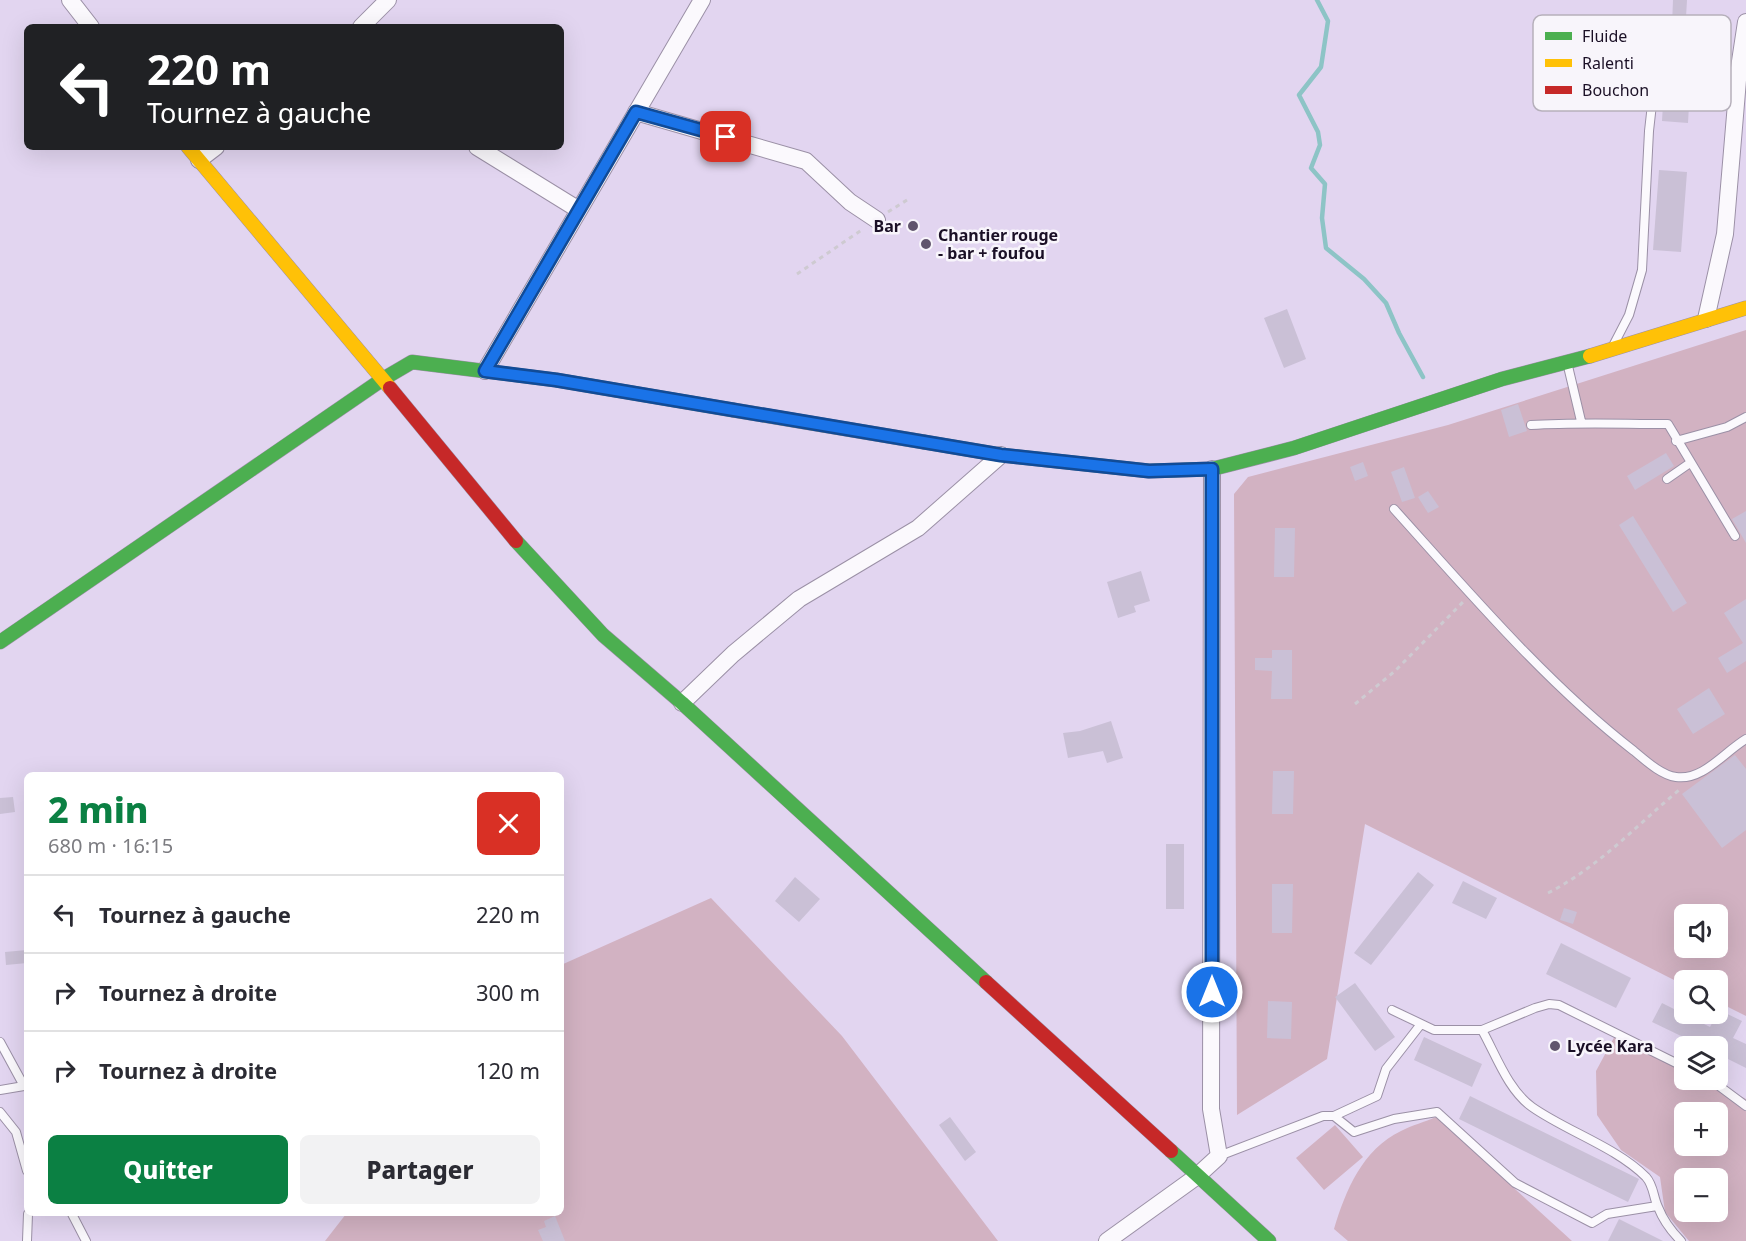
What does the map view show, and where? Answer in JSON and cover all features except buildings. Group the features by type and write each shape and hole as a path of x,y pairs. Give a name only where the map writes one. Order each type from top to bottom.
{"street":[{"path":"70,0 89,24"},
{"path":"364,24 388,0"},
{"path":"485,371 702,0"},
{"path":"1706,319 1725,234 1738,80 1746,22"},
{"path":"636,112 806,161 850,202 877,220"},
{"path":"482,150 579,210"},
{"path":"194,154 383,379 503,527 603,635 682,703 1196,1177 1269,1241"},
{"path":"0,642 383,379 412,363 567,382 1001,455 1149,471 1212,469 1294,448 1502,380 1611,350 1746,308"},
{"path":"682,703 733,654 799,600 918,528 1001,455"},
{"path":"1107,1241 1196,1177 1219,1156 1211,1109 1212,469"}],"lane":[{"path":"1611,350 1629,315 1642,270 1651,111"},
{"path":"1567,362 1581,421"},
{"path":"1676,441 1727,426 1746,417"},
{"path":"1531,425 1581,421 1593,425 1644,422 1668,424 1676,441 1735,536"},
{"path":"1667,479 1690,463"},
{"path":"1394,509 1470,594 1569,694 1618,739 1651,764 1674,777 1694,777 1746,740"},
{"path":"1392,1010 1434,1030 1482,1030 1535,1008 1549,1004 1559,1005 1674,1061"},
{"path":"1219,1156 1323,1116 1335,1116 1377,1096 1386,1069 1421,1024"},
{"path":"1482,1030 1515,1090 1531,1106 1605,1149 1638,1172 1652,1187 1657,1206 1671,1232 1681,1241"},
{"path":"0,1042 24,1082"},
{"path":"0,1090 24,1085"},
{"path":"1724,1090 1746,1106"},
{"path":"0,1112 24,1143"},
{"path":"1335,1116 1354,1132 1394,1119 1437,1112 1515,1183 1592,1223 1607,1214 1657,1206"},
{"path":"16,1132 24,1160"},
{"path":"27,1241 28,1216"},
{"path":"73,1216 86,1241"}],"path":[{"path":"796,273 907,200"},
{"path":"1355,704 1395,671 1470,594"},
{"path":"1548,893 1576,879 1621,843 1694,777"}],"shaded area":[{"path":"1746,330 1746,1016 1728,1007 1728,970 1674,970 1674,980 1365,824 1327,1059 1237,1115 1234,494 1248,477 1448,425"},
{"path":"711,898 842,1036 998,1241 325,1241 344,1216 564,1216 564,964"},
{"path":"1617,1032 1674,1062 1674,1090 1728,1090 1746,1099 1746,1241 1689,1241 1665,1212 1660,1177 1621,1150 1597,1115 1596,1071"},
{"path":"1436,1117 1572,1241 1348,1241 1334,1229 1357,1172 1376,1149 1401,1131"},
{"path":"1335,1125 1363,1157 1324,1190 1296,1158"}],"waterway":[{"path":"1317,0 1328,21 1321,67 1299,95 1318,132 1320,145 1311,168 1325,184 1322,218 1326,248 1364,279 1386,303 1423,377"}],"traffic: fast":[{"path":"924,442 1001,455 1149,471 1212,469 1294,448 1502,379 1590,356"},
{"path":"0,642 383,379 412,362 556,380 733,410"},
{"path":"516,541 603,635 682,703 986,982"},
{"path":"1171,1151 1269,1241"}],"traffic: slow":[{"path":"191,150 390,388"},
{"path":"1590,356 1746,308"},
{"path":"733,410 924,442"}],"traffic: jam":[{"path":"390,388 516,541"},
{"path":"986,982 1171,1151"}],"place":[{"name":"Bar","path":"913,226"},
{"name":"Chantier rouge - bar + foufou","path":"926,244"},
{"name":"Lycée Kara","path":"1555,1046"}],"route":[{"path":"726,137 636,112 485,371 556,380 1001,455 1149,471 1212,469 1212,992"}]}
